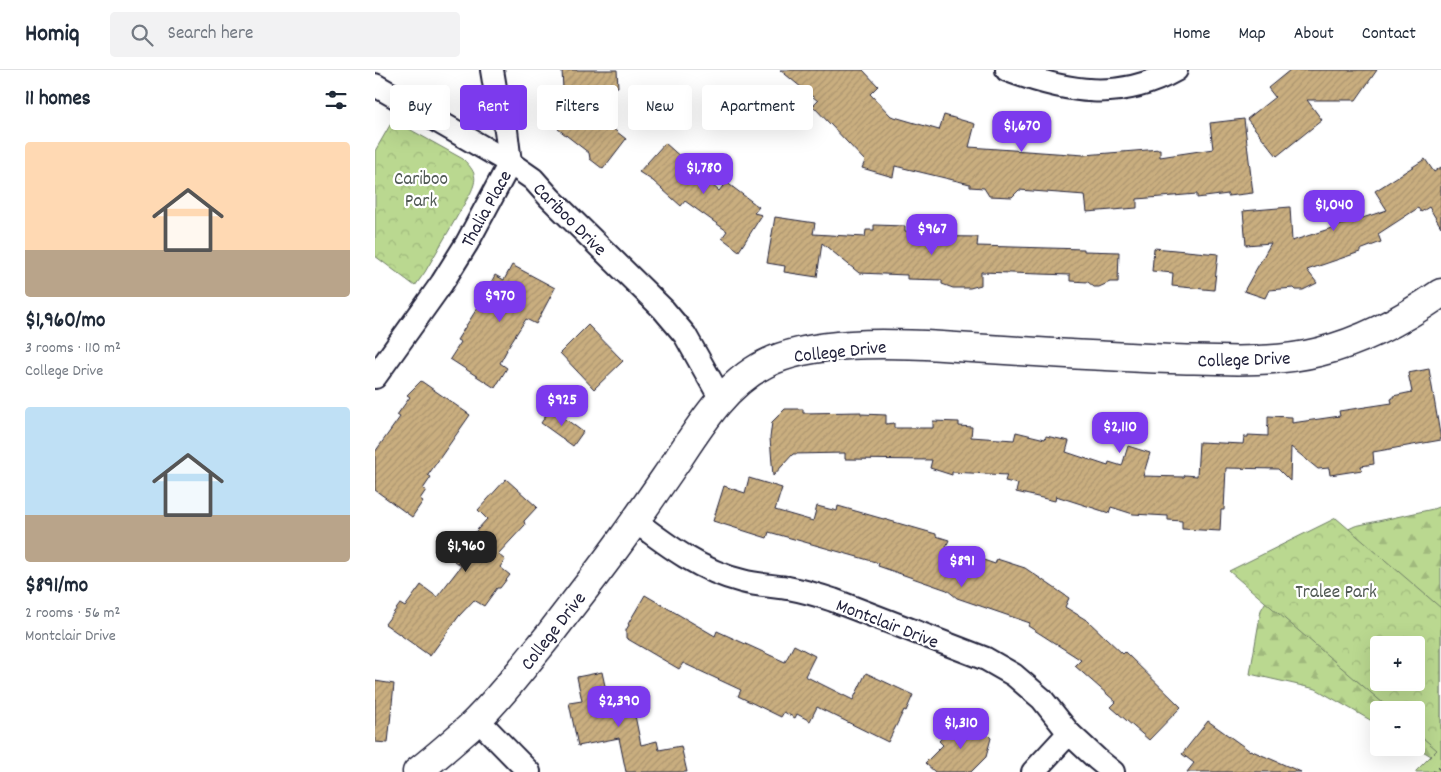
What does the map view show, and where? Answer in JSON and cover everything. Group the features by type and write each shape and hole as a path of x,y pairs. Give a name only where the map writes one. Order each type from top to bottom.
{"street":[{"path":"493,70 497,100 506,130 510,163"},
{"path":"1007,70 1065,88 1088,91 1126,89 1163,78 1176,70"},
{"name":"Cariboo Drive","path":"375,85 510,163 533,179 669,316 685,335 721,399"},
{"name":"Thalia Place","path":"375,377 467,243 510,163"},
{"name":"College Drive","path":"417,772 448,747 497,698 579,597 635,521 699,426 721,399 749,374 766,364 785,356 827,348 905,344 1202,360 1296,357 1343,345 1370,334 1441,293"},
{"name":"Montclair Drive","path":"635,521 683,556 722,575 743,581 811,593 833,600 986,660 1014,676 1042,699 1069,733 1113,772"},
{"path":"477,719 529,772"},
{"path":"1033,772 1069,733"}],"path":[{"path":"1434,772 1441,766"}],"green space":[{"name":"Cariboo Park","path":"390,125 390,130 411,130 463,159 474,175 474,184 470,194 415,286 375,256 375,151"},
{"name":"Tralee Park","path":"1441,506 1441,762 1425,752 1425,701 1370,701 1370,720 1316,689 1250,674 1261,610 1293,555 1355,526"},
{"name":"Tralee Park","path":"1336,518 1441,608 1441,772 1415,772 1437,750 1425,740 1425,701 1381,701 1229,571"}],"building":[{"path":"562,70 617,70 618,85 563,85"},
{"path":"780,70 863,70 878,86 870,94 891,116 939,130 944,115 975,124 969,147 1084,155 1160,149 1160,157 1213,149 1210,123 1244,119 1253,193 1197,198 1197,194 1137,199 1137,208 1087,212 1085,195 1019,190 1012,197 989,196 984,188 970,187 970,184 895,166 893,177 862,168 865,161 813,106 818,101 813,97 813,85 798,85"},
{"path":"1290,70 1377,70 1356,100 1307,100 1322,120 1277,156 1247,119 1275,97 1268,88"},
{"path":"559,130 615,130 626,139 603,169 590,159 589,153"},
{"path":"665,143 719,191 726,182 759,207 754,213 762,215 739,251 722,238 727,231 685,201 681,206 653,181 639,172"},
{"path":"1425,159 1434,172 1441,167 1441,227 1429,207 1421,212 1418,208 1378,234 1381,242 1360,250 1360,252 1307,270 1317,283 1303,290 1296,290 1294,288 1269,290 1265,298 1244,291 1271,243 1246,245 1243,211 1290,207 1292,241 1387,210 1375,191"},
{"path":"775,217 815,223 813,234 865,237 866,230 874,230 874,225 905,226 905,231 912,232 912,236 978,237 977,246 1084,249 1084,251 1119,252 1118,282 1110,282 1094,287 1088,282 1070,281 1070,275 981,272 981,285 970,288 953,288 942,284 942,280 907,279 907,275 859,273 822,243 817,277 784,272 785,266 767,263"},
{"path":"1154,248 1218,254 1214,290 1172,286 1173,273 1152,271"},
{"path":"512,265 555,288 536,324 526,319 506,350 500,363 507,368 495,388 450,359 461,342 457,340 485,296 495,275 504,280"},
{"path":"588,325 623,361 594,389 560,353"},
{"path":"1429,369 1441,440 1373,452 1374,464 1361,466 1362,470 1330,475 1329,468 1318,469 1291,447 1290,481 1278,469 1226,468 1224,510 1221,510 1220,531 1182,529 1182,521 1168,520 1168,516 1133,514 1111,507 1109,513 1056,496 1055,501 1016,492 1018,484 1005,481 1007,475 952,472 952,475 930,468 932,460 845,459 845,453 793,454 773,476 770,438 772,422 785,409 803,409 803,413 861,412 861,414 886,415 886,424 894,423 894,428 933,428 933,421 959,422 959,426 972,427 971,437 1014,440 1016,432 1045,439 1046,436 1069,441 1066,452 1108,466 1109,462 1122,466 1128,446 1150,453 1143,476 1197,476 1199,442 1243,444 1244,437 1248,437 1248,435 1268,436 1268,416 1292,417 1292,423 1340,416 1339,411 1392,403 1391,399 1393,396 1412,392 1408,373"},
{"path":"421,381 470,415 428,475 431,477 423,489 426,490 420,499 423,501 412,517 375,490 375,452 400,417 397,415 410,397 407,395"},
{"path":"551,408 583,432 573,446 541,423"},
{"path":"749,478 782,488 775,510 813,521 817,506 837,511 838,506 936,534 936,536 949,540 946,547 995,564 997,559 1025,568 1069,598 1065,607 1088,621 1123,654 1125,652 1181,707 1149,740 1111,707 1116,702 1075,666 1081,660 1028,626 1030,623 957,598 947,590 878,566 879,563 769,532 767,538 713,521 724,486 745,493"},
{"path":"506,479 537,507 524,521 525,525 498,554 505,560 500,567 510,575 500,588 497,588 484,606 474,600 459,616 430,656 385,624 400,604 405,607 421,585 437,597 461,566 454,561 487,519 478,510"},
{"path":"645,595 715,636 717,631 785,662 794,645 815,656 805,676 853,700 866,673 913,695 888,742 817,707 810,721 797,714 795,718 784,712 781,717 738,696 741,690 683,663 679,669 626,638 628,624"},
{"path":"602,672 607,695 630,691 641,745 657,741 659,750 681,746 687,772 626,772 619,738 578,746 569,703 582,701 577,677"},
{"path":"375,681 394,684 388,743 375,742"},
{"path":"1208,721 1250,751 1301,772 1187,772 1194,763 1182,754"},
{"path":"965,722 973,729 978,725 991,738 986,757 971,772 935,772 925,763 943,745 939,741 953,726 957,730"}]}
